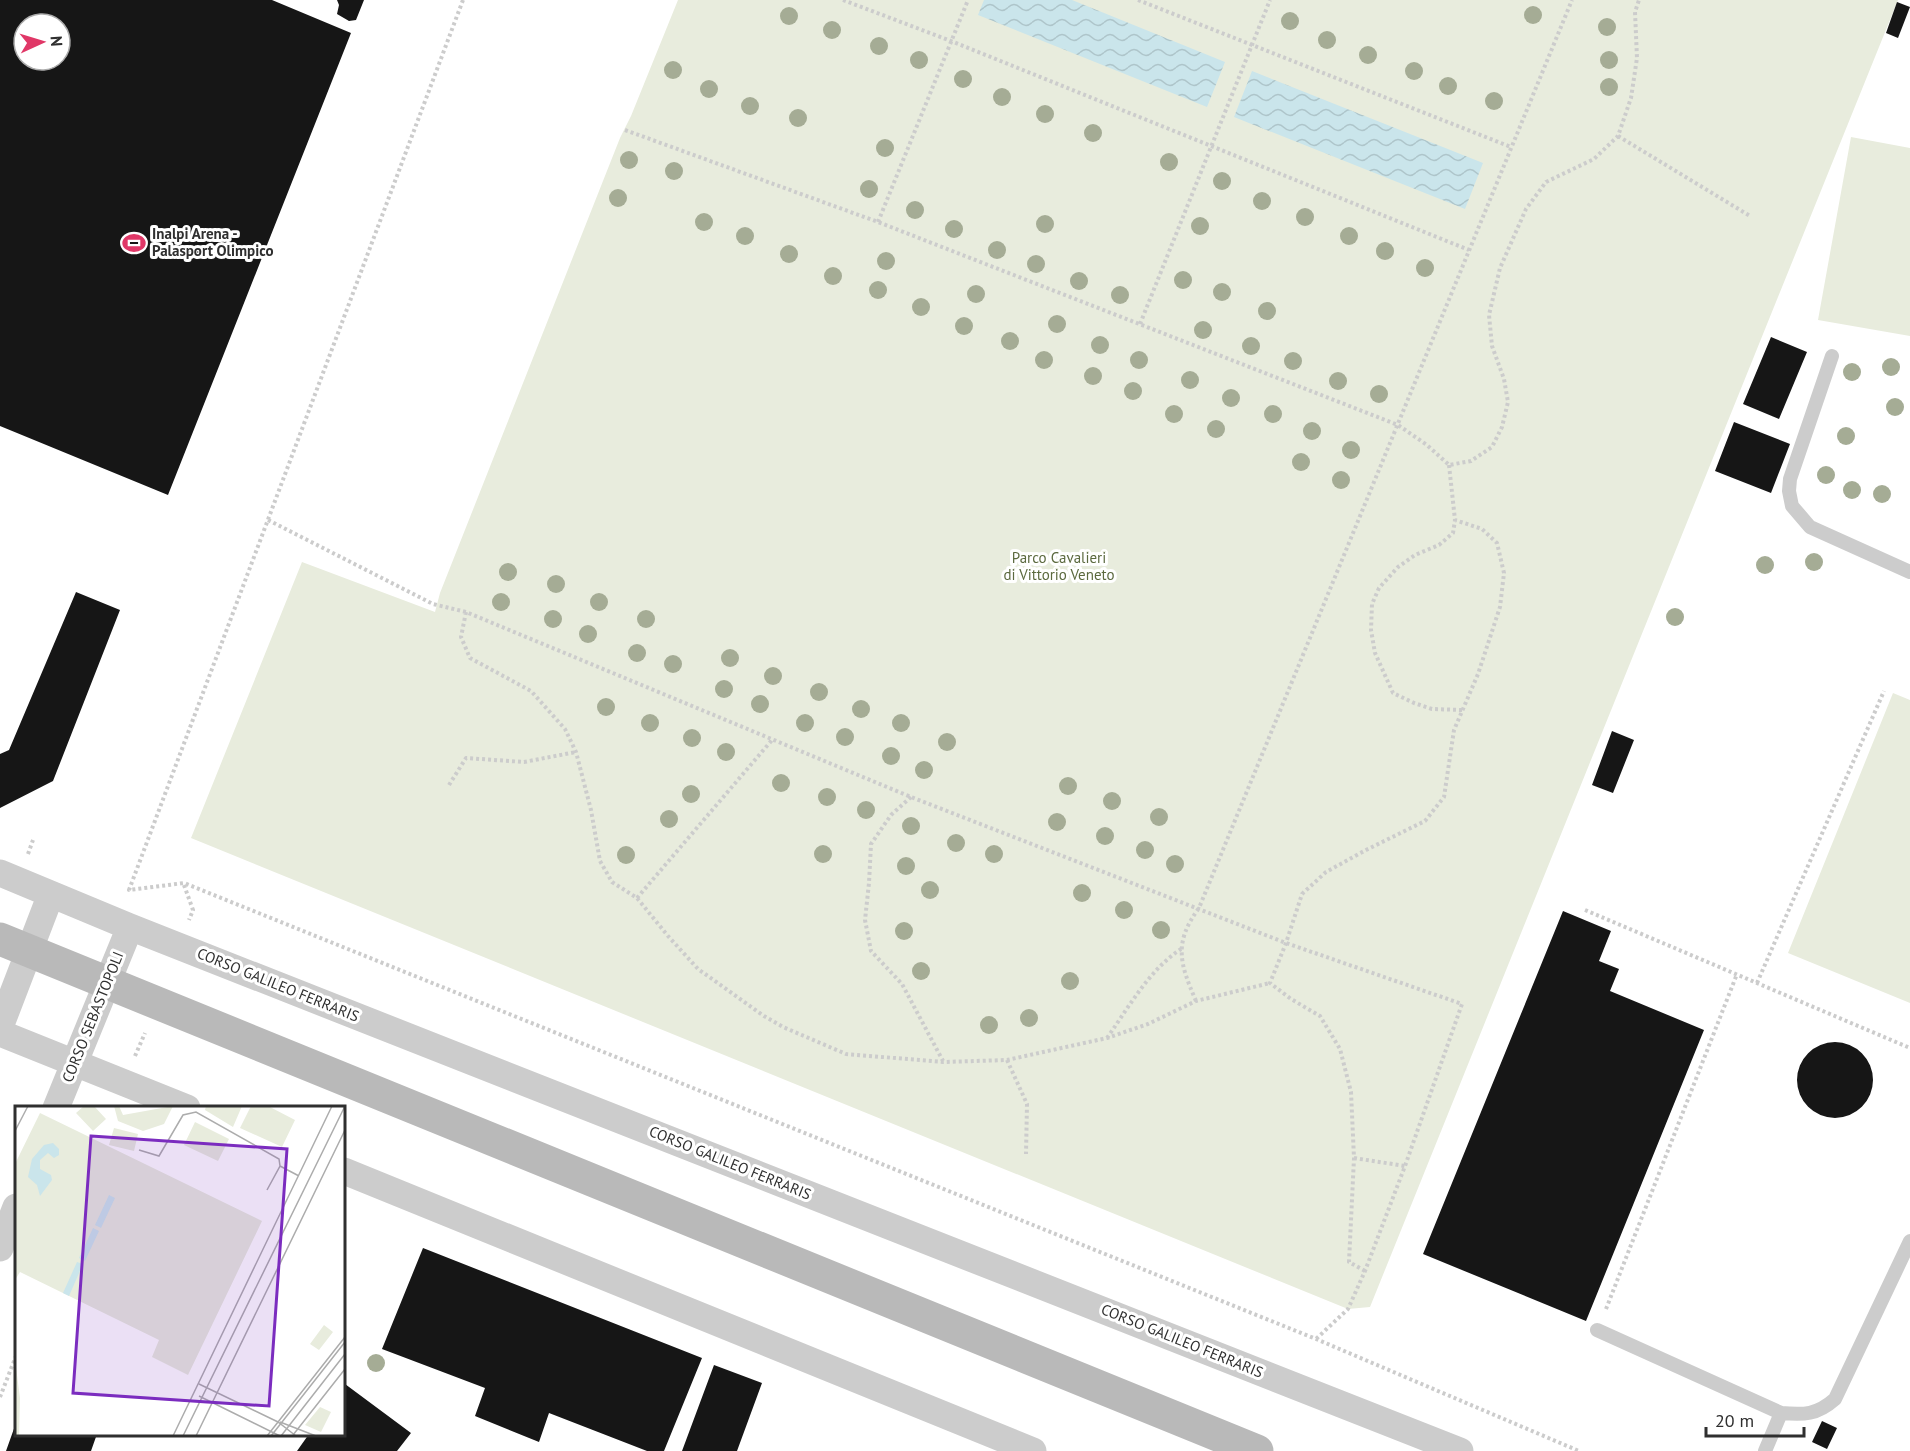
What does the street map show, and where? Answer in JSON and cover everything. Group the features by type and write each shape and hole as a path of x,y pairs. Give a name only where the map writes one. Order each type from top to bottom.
{"main road":[{"path":"14,945 1257,1451"}],"street":[{"name":"CORSO GALILEO FERRARIS","path":"0,873 130,927 1460,1451"},
{"path":"0,1027 14,945 51,894"},
{"name":"CORSO SEBASTOPOLI","path":"56,1106 130,927"},
{"path":"0,1033 184,1106"},
{"path":"345,1171 1033,1451"},
{"path":"0,1248 15,1210"}],"lane":[{"path":"1832,356 1790,479 1789,491 1792,506 1810,527 1910,572"},
{"path":"1597,1330 1781,1413 1805,1415 1824,1408 1835,1399 1910,1241"},
{"path":"1765,1451 1781,1413"}],"path":[{"path":"463,0 129,890 184,884 1316,1339 1579,1451"},
{"path":"843,0 951,41 1469,250"},
{"path":"878,222 968,0"},
{"path":"1138,0 1511,147"},
{"path":"1140,324 1270,0"},
{"path":"1196,1001 1184,973 1180,949 1188,922 1199,908 1572,0"},
{"path":"1449,465 1472,461 1492,447 1502,427 1508,402 1504,379 1492,346 1489,315 1500,268 1526,209 1546,182 1594,159 1618,136 1632,98 1637,58 1635,12 1639,0"},
{"path":"625,130 878,222 1140,324 1398,426 1427,445 1449,465 1455,520 1453,533 1439,545 1415,555 1398,567 1379,588 1372,604 1371,630 1375,653 1393,693 1414,704 1431,709 1462,710"},
{"path":"1618,136 1750,216"},
{"path":"268,520 433,604 465,612 911,797 1286,943 1462,1004 1365,1271 1348,1308 1316,1339"},
{"path":"1270,983 1302,894 1326,872 1425,821 1444,797 1454,730 1478,674 1500,607 1504,573 1497,543 1482,529 1455,520"},
{"path":"465,612 461,637 470,658 531,691 565,729 576,752 591,810 600,861 612,882 637,898 698,969 783,1027 846,1054 943,1062 1007,1060 1107,1038 1148,1024 1196,1001 1270,983 1320,1016 1340,1049 1351,1092 1354,1158 1349,1262 1365,1271"},
{"path":"1757,983 1884,691"},
{"path":"637,898 772,740"},
{"path":"449,785 466,758 524,762 576,752"},
{"path":"911,797 891,815 871,844 865,920 871,951 902,984 943,1062"},
{"path":"1585,910 1910,1048"},
{"path":"1107,1038 1150,977 1180,949"},
{"path":"1597,1330 1737,974"},
{"path":"1007,1060 1027,1104 1026,1154"},
{"path":"1354,1158 1405,1166"},
{"path":"0,1397 15,1359"}],"green space":[{"name":"Parco Cavalieri di Vittorio Veneto","path":"678,0 1898,0 1370,1307 1348,1309 191,838 302,562 435,612 440,593 620,138"},
{"path":"1851,137 1910,148 1910,336 1818,320"},
{"path":"1893,693 1910,700 1910,1003 1788,953"}],"water":[{"path":"984,0 1072,0 1225,62 1207,107 978,15"},
{"path":"1252,71 1483,163 1465,209 1234,117"}],"building":[{"name":"Inalpi Arena - Palasport Olimpico","path":"0,0 272,0 351,33 168,495 0,426"},
{"path":"337,0 364,0 356,20 349,21 337,14 339,5"},
{"path":"1897,2 1910,7 1898,38 1886,33"},
{"path":"1771,337 1807,352 1779,419 1743,404"},
{"path":"1734,422 1790,444 1771,493 1715,471"},
{"path":"76,592 120,610 53,781 0,808 0,754 9,750"},
{"path":"1612,731 1634,740 1613,793 1592,785"},
{"path":"1563,911 1611,931 1599,961 1619,969 1610,991 1704,1030 1586,1321 1423,1254"},
{"path":"1828,1042 1842,1042 1856,1048 1867,1059 1873,1073 1870,1095 1862,1107 1842,1118 1828,1118 1814,1112 1803,1101 1797,1087 1797,1073 1803,1059 1814,1048"},
{"path":"423,1248 702,1358 664,1451 647,1451 549,1413 539,1442 475,1416 485,1388 382,1349"},
{"path":"714,1365 762,1383 737,1451 682,1451"},
{"path":"345,1384 411,1433 397,1451 297,1451 308,1436 345,1436"},
{"path":"1822,1421 1837,1428 1827,1449 1812,1442"},
{"path":"15,1426 15,1436 96,1436 91,1451 6,1451"}],"place":[{"name":"Inalpi Arena - Palasport Olimpico","path":"134,243"}]}
